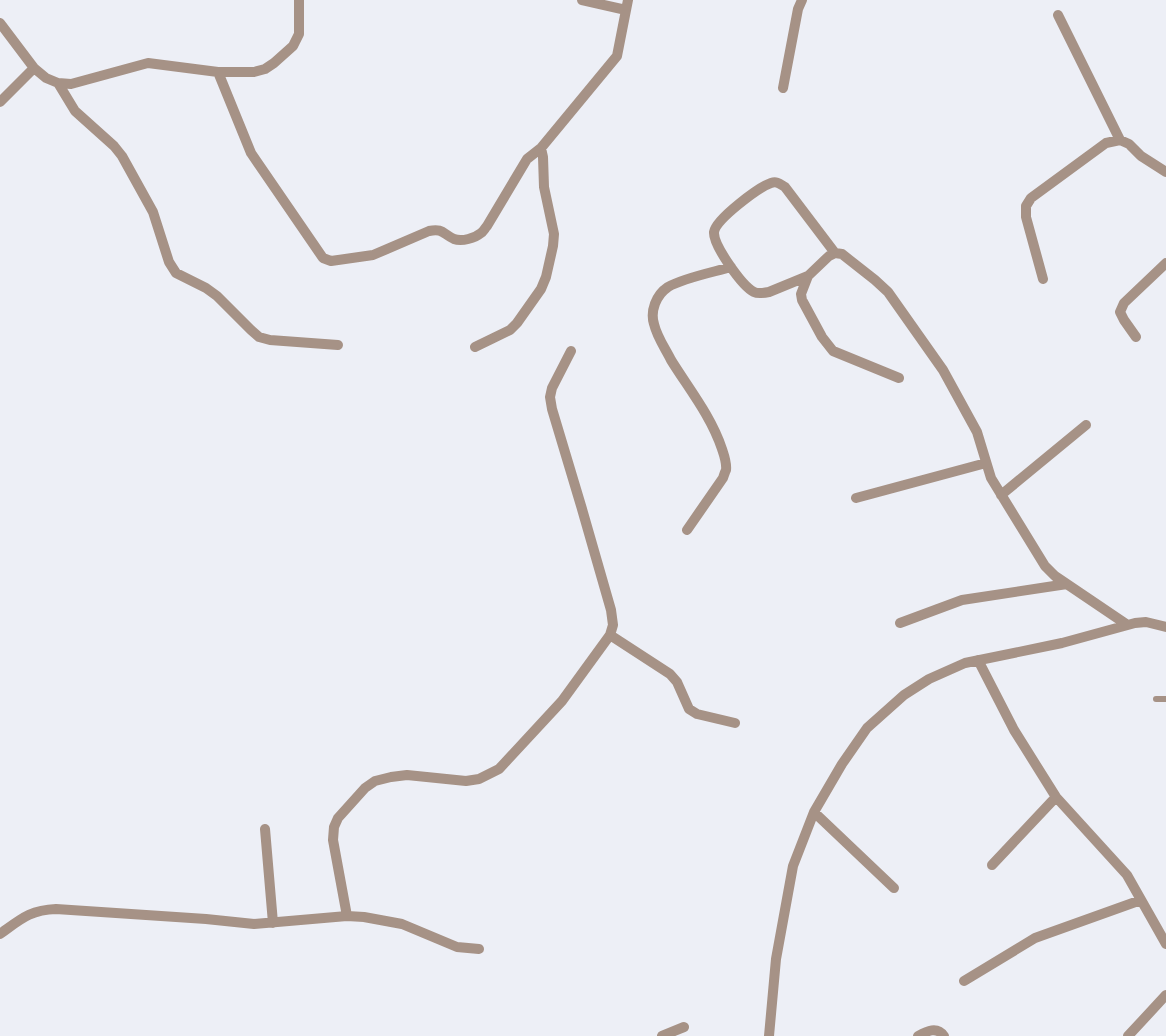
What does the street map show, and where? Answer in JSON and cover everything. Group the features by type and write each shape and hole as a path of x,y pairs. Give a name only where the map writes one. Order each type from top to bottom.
{"street":[{"path":"0,23 34,68 46,78 58,83 71,84 148,64 218,72 254,72 265,69 293,46 299,34 299,0"},
{"path":"582,0 626,10"},
{"path":"218,72 251,153 323,258 331,261 373,255 429,231 437,230 444,232 453,238 460,240 474,237 481,233 487,226 527,159 541,148 616,56 628,0"},
{"path":"783,88 798,9 802,0"},
{"path":"1058,14 1120,140"},
{"path":"0,102 34,68"},
{"path":"58,83 75,110 114,146 122,156 153,212 169,262 176,273 206,288 217,296 259,337 270,340 338,345"},
{"path":"1044,279 1026,217 1026,206 1031,198 1106,143 1120,140 1129,144 1141,156 1166,172"},
{"path":"475,347 510,330 517,323 546,278 554,234 544,187 543,157 541,148"},
{"path":"836,253 785,187 777,182 772,182 752,194 719,221 715,228 714,234 717,245 722,254 746,285 754,292 762,294 769,292 808,276 829,256 836,253 842,254 876,280 888,292 943,370 977,432 991,478 1045,566 1055,576 1126,624"},
{"path":"1136,337 1120,312 1124,303 1166,263"},
{"path":"687,530 723,478 726,470 726,462 717,433 661,341 653,323 654,308 657,299 667,288 678,282 732,267"},
{"path":"808,276 801,294 802,300 822,337 833,351 899,378"},
{"path":"347,916 333,840 334,827 338,818 365,788 374,781 407,775 466,781 479,779 499,769 562,701 610,635 612,625 611,610 552,410 550,397 552,388 571,351"},
{"path":"1001,495 1086,425"},
{"path":"856,498 986,463"},
{"path":"900,623 962,600 1067,584"},
{"path":"768,1036 776,959 793,866 814,812 842,764 867,728 904,695 929,679 965,663 1062,643 1126,624 1146,622 1166,627"},
{"path":"610,635 670,674 677,682 689,709 696,714 735,723"},
{"path":"978,660 1014,730 1056,797 1127,875 1166,944"},
{"path":"992,866 1056,797"},
{"path":"814,812 894,888"},
{"path":"265,829 272,923"},
{"path":"964,981 1035,938 1141,900"},
{"path":"0,934 30,913 56,909 206,919 254,924 347,916 364,916 402,924 457,947 479,949"},
{"path":"1128,1036 1166,995"},
{"path":"662,1036 684,1027"},
{"path":"918,1036 928,1031 935,1030 941,1032 944,1036"}],"lane":[{"path":"1156,699 1166,699"}]}
